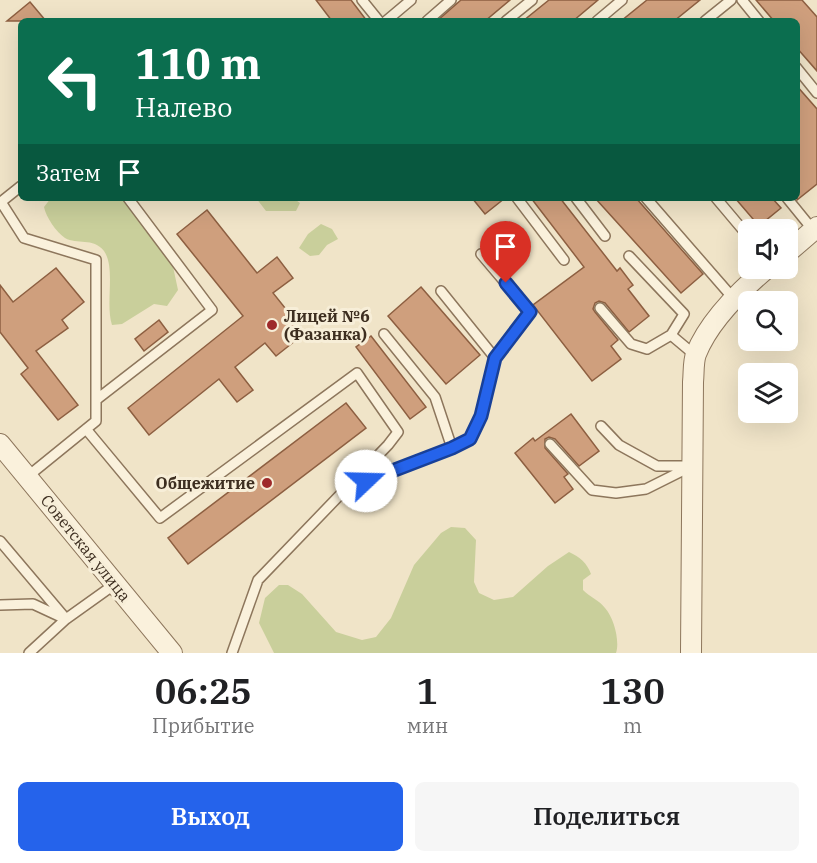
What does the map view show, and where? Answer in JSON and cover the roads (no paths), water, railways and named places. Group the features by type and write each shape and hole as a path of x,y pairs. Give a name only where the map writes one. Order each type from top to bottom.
{"street":[{"path":"798,243 815,228"},
{"path":"691,653 693,382 696,356 705,337 733,298 755,279"},
{"name":"Советская улица","path":"0,444 172,653"}],"lane":[{"path":"362,0 377,18"},
{"path":"390,18 411,0"},
{"path":"430,18 451,0"},
{"path":"510,18 532,0"},
{"path":"601,18 622,0"},
{"path":"709,18 731,0"},
{"path":"742,0 757,18"},
{"path":"800,72 817,93"},
{"path":"18,188 1,202 24,238 96,260 96,421 27,477"},
{"path":"96,400 212,310 130,201"},
{"path":"519,201 564,260"},
{"path":"578,201 605,236"},
{"path":"649,201 733,298"},
{"path":"719,201 738,224"},
{"path":"790,201 815,228"},
{"path":"345,489 470,439 481,416 495,358 530,312 481,254"},
{"path":"600,308 631,344 647,349 671,335 684,314 629,256"},
{"path":"441,291 495,358"},
{"path":"384,334 435,397 452,448"},
{"path":"671,335 696,356"},
{"path":"86,429 160,518 357,373 398,432 258,580 232,653"},
{"path":"601,426 619,445 657,466 692,466"},
{"path":"550,444 592,490 616,493 645,489 692,466"},
{"path":"0,541 66,619"},
{"path":"29,653 66,619 115,584"},
{"path":"0,605 33,604 66,619"}],"place":[{"name":"Лицей №6 (Фазанка)","path":"272,325"},
{"name":"Общежитие","path":"267,483"}]}
